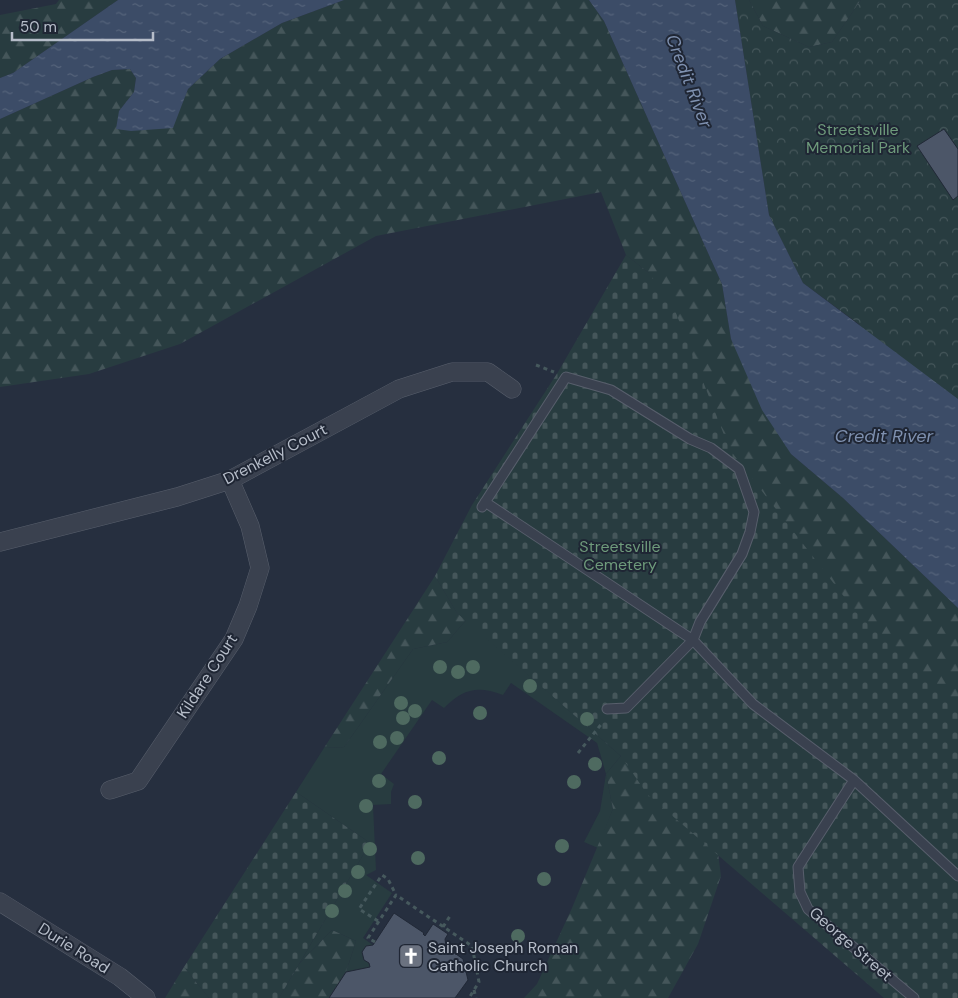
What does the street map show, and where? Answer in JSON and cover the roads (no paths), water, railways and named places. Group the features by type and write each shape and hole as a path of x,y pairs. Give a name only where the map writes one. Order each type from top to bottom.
{"street":[{"name":"Drenkelly Court","path":"0,542 177,497 230,480 398,389 452,372 488,372 512,389"},
{"name":"Kildare Court","path":"110,790 138,781 234,638 248,606 260,568 250,526 230,480"},
{"name":"Durie Road","path":"0,902 120,977 146,998"}],"lane":[{"path":"607,708 626,708 693,640 700,622 742,554 750,532 754,512 739,469 711,448 690,439 611,390 566,378 484,504 693,640 753,704 854,780 958,876"},
{"name":"George Street","path":"854,780 798,867 800,892 808,908 914,998"}],"water":[{"path":"118,0 344,0 282,23 220,59 188,89 173,128 131,131 116,129 119,111 134,92 136,78 130,69 112,70 93,77 0,119 0,78 13,73"},
{"name":"Credit River","path":"589,0 735,0 769,215 803,283 958,399 958,608 843,498 791,454 762,410 731,339 722,284 604,21"}],"place":[{"name":"Saint Joseph Roman Catholic Church","path":"411,956"}],"park label":[{"name":"Streetsville Memorial Park","path":"858,138"},
{"name":"Streetsville Cemetery","path":"620,555"}]}
